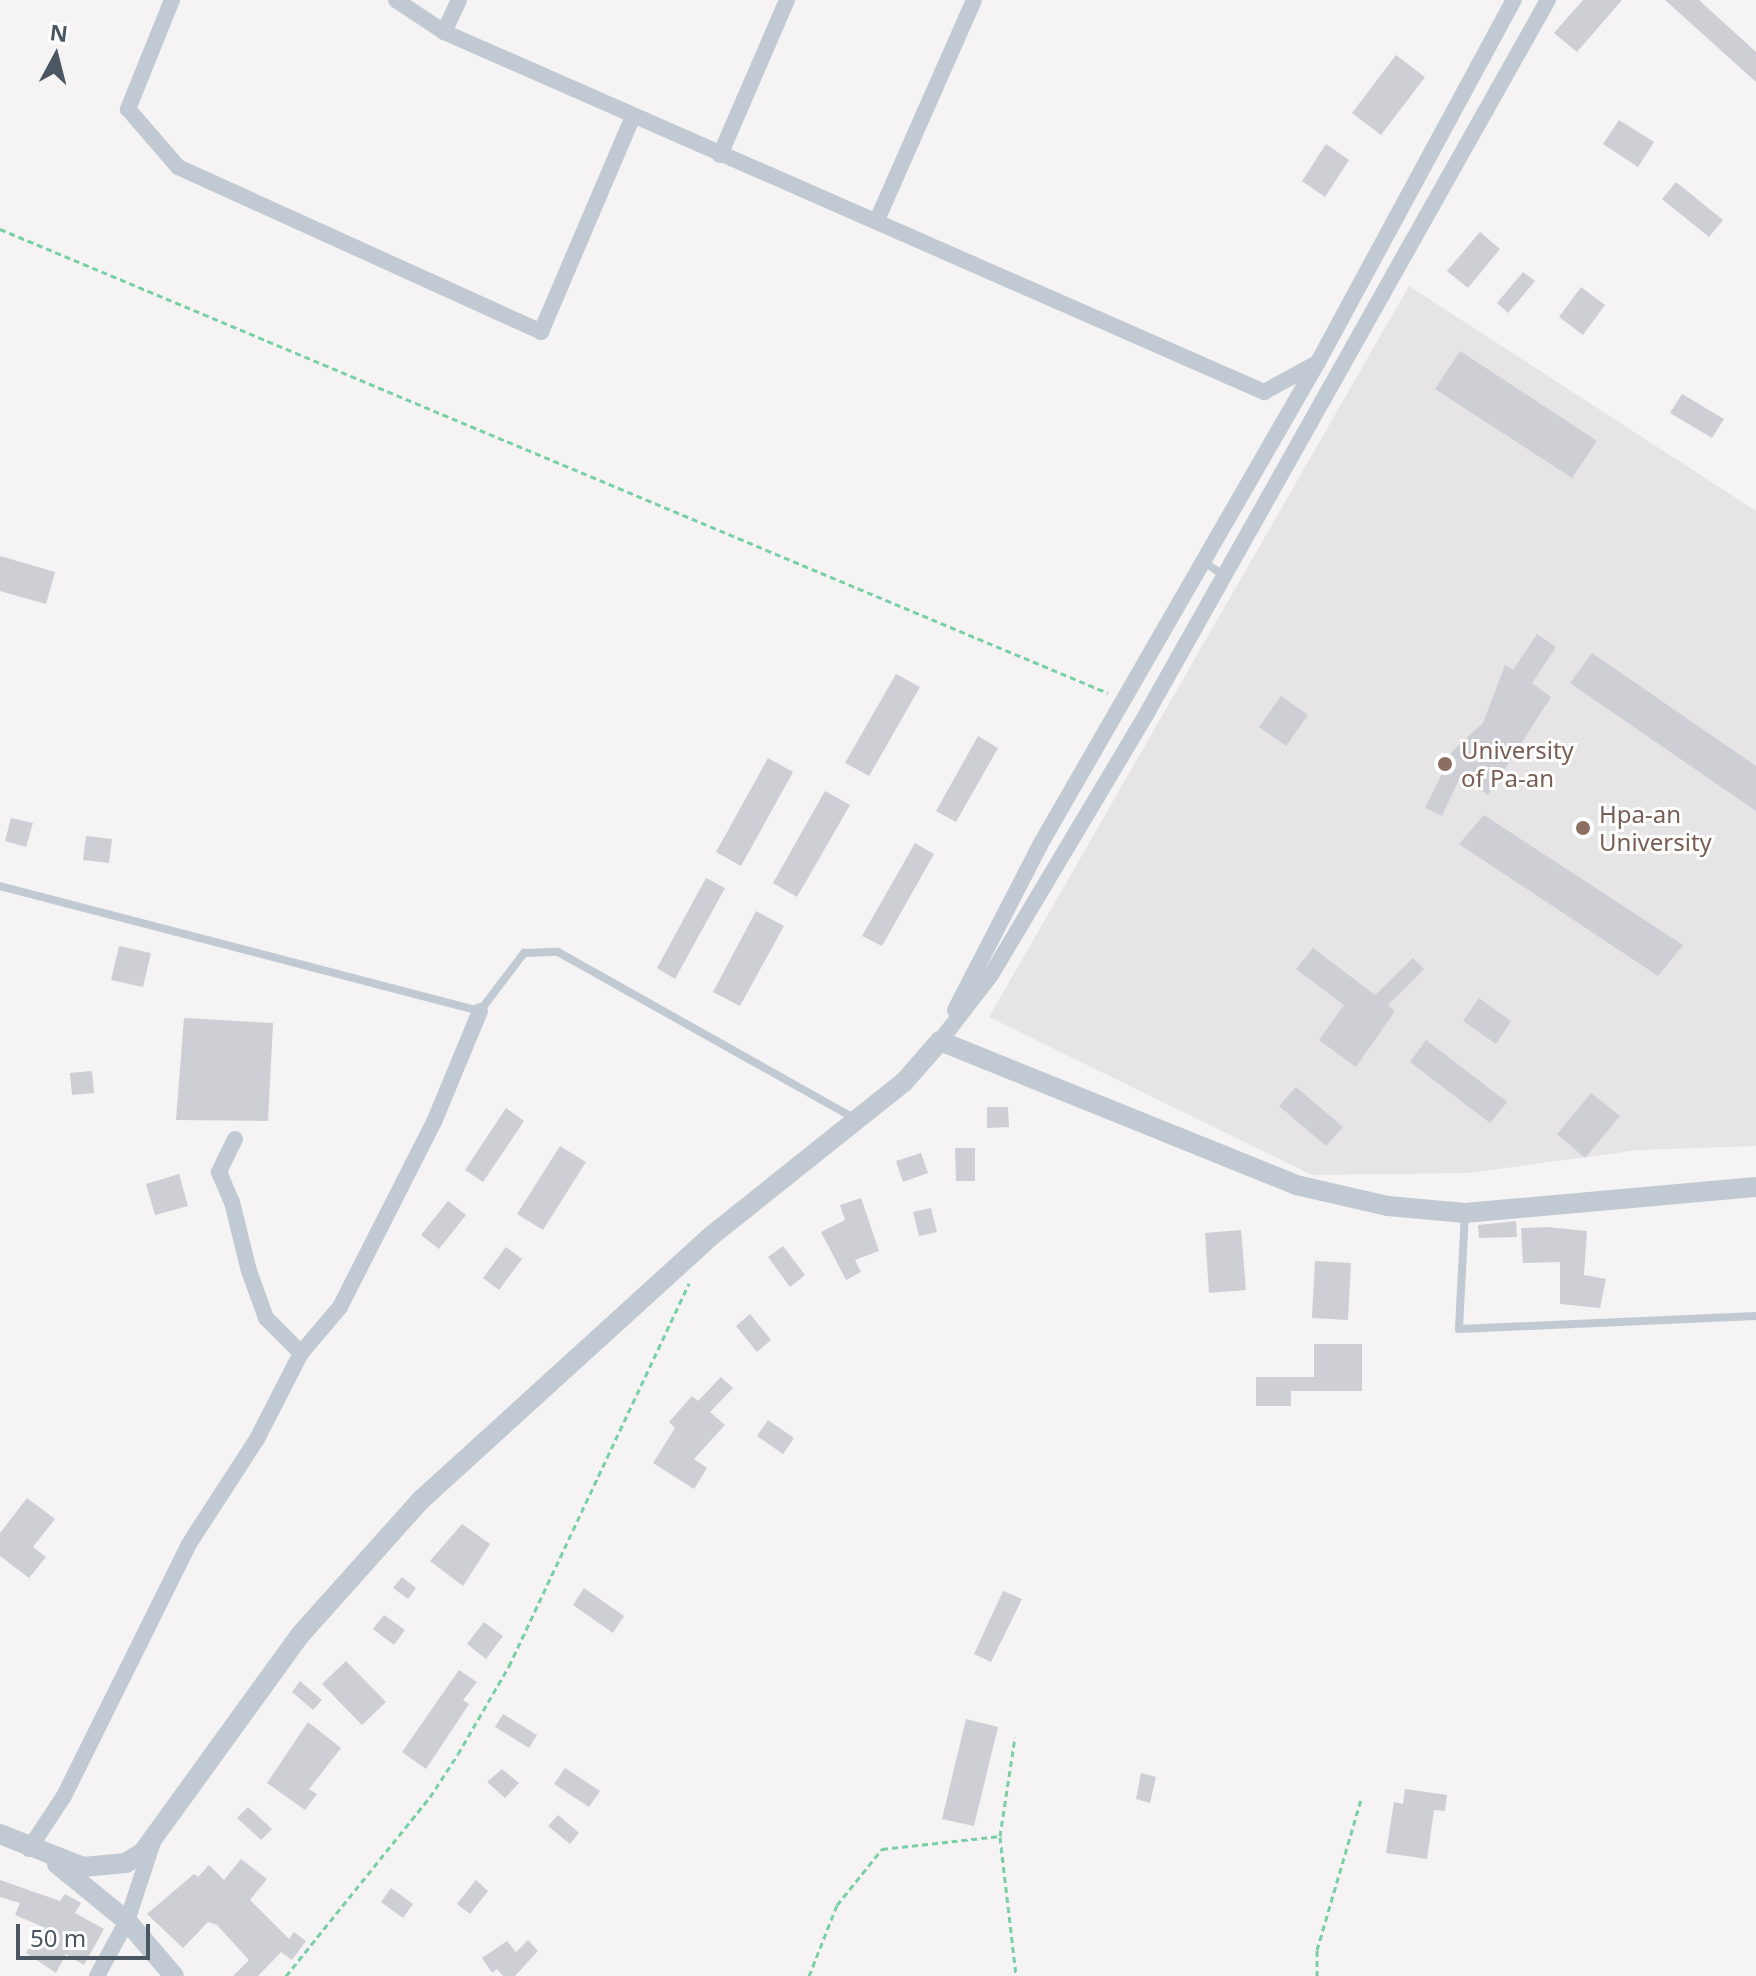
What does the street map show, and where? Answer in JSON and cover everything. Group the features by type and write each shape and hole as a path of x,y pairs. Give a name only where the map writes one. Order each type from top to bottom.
{"street":[{"path":"172,0 128,109 178,167 541,332 633,116"},
{"path":"396,0 444,32 1264,392 1318,362"},
{"path":"444,32 459,0"},
{"path":"720,155 787,0"},
{"path":"877,220 974,0"},
{"path":"940,1041 1040,845 1318,362 1406,205 1514,0"},
{"path":"51,1859 106,1868 126,1863 154,1840 301,1634 421,1500 711,1236 904,1082 940,1041 991,975 1062,857 1340,375 1548,0"},
{"path":"1474,76 1499,90"},
{"path":"1406,205 1429,218"},
{"path":"1040,845 1062,857"},
{"path":"29,1849 64,1796 189,1544 257,1439 301,1353 340,1307 434,1122 480,1011"},
{"path":"940,1041 1296,1185 1388,1206 1465,1213 1756,1187"},
{"path":"235,1139 219,1172 232,1202 249,1271 266,1318 301,1353"},
{"path":"0,1834 51,1859 127,1921 174,1976"},
{"path":"97,1976 127,1921 154,1840"}],"lane":[{"path":"1318,362 1340,375"},
{"path":"1216,541 1237,555"},
{"path":"1204,562 1225,576"},
{"path":"0,886 480,1011 524,953 558,952 857,1120"},
{"path":"1465,1213 1459,1329 1756,1316"}],"path":[{"path":"0,229 1124,699"},
{"path":"286,1976 430,1797 458,1754 509,1666 691,1279"},
{"path":"1015,1737 1000,1836 1016,1976"},
{"path":"1317,1976 1317,1950 1361,1800"},
{"path":"809,1976 837,1905 882,1849 1000,1836"}],"shaded area":[{"name":"University of Pa-an","path":"1409,286 1756,511 1756,1146 1638,1150 1469,1173 1312,1175 989,1017"}],"building":[{"path":"1583,0 1622,0 1577,52 1554,33"},
{"path":"1665,0 1699,0 1756,52 1756,82"},
{"path":"1396,55 1425,77 1381,135 1352,113"},
{"path":"1619,120 1654,142 1638,167 1603,144"},
{"path":"1326,144 1349,160 1325,197 1302,181"},
{"path":"1676,182 1723,220 1709,237 1662,199"},
{"path":"1480,232 1500,249 1468,288 1447,271"},
{"path":"1523,272 1535,281 1508,313 1497,303"},
{"path":"1581,287 1605,305 1583,335 1559,317"},
{"path":"1460,351 1597,441 1572,478 1435,389"},
{"path":"1682,394 1724,419 1712,438 1670,413"},
{"path":"0,556 55,572 46,604 0,591"},
{"path":"1537,634 1556,647 1532,683 1551,697 1488,795 1461,775 1442,816 1425,808 1447,763 1443,760 1483,723 1505,665 1513,670"},
{"path":"1592,653 1756,766 1756,811 1570,683"},
{"path":"896,674 920,687 869,776 845,763"},
{"path":"1281,696 1308,715 1286,746 1259,727"},
{"path":"978,736 998,748 956,822 936,811"},
{"path":"768,758 793,772 741,866 716,852"},
{"path":"825,791 850,805 797,897 773,883"},
{"path":"1484,815 1683,945 1658,976 1459,844"},
{"path":"11,818 33,823 26,847 5,841"},
{"path":"86,836 112,839 109,863 83,860"},
{"path":"915,843 934,854 882,946 862,936"},
{"path":"706,878 725,888 675,979 657,968"},
{"path":"756,911 784,926 740,1006 713,992"},
{"path":"119,946 151,953 143,987 111,980"},
{"path":"1313,948 1375,995 1413,958 1424,969 1388,1005 1395,1011 1356,1067 1319,1040 1344,1005 1296,969"},
{"path":"1479,998 1511,1021 1496,1044 1463,1021"},
{"path":"184,1018 273,1023 268,1121 176,1120"},
{"path":"1426,1040 1507,1102 1490,1123 1410,1062"},
{"path":"92,1071 94,1093 72,1095 70,1073"},
{"path":"1296,1087 1343,1127 1326,1146 1279,1106"},
{"path":"1591,1093 1620,1116 1585,1158 1557,1134"},
{"path":"987,1107 1008,1107 1009,1127 987,1128"},
{"path":"506,1108 524,1121 483,1182 465,1170"},
{"path":"560,1146 586,1162 543,1230 517,1214"},
{"path":"955,1148 975,1148 975,1181 956,1181"},
{"path":"921,1153 928,1173 903,1182 896,1161"},
{"path":"179,1174 188,1206 155,1215 146,1184"},
{"path":"861,1198 879,1251 855,1260 861,1272 846,1280 821,1232 845,1220 840,1205"},
{"path":"448,1201 466,1215 439,1249 421,1235"},
{"path":"931,1208 937,1232 919,1236 913,1212"},
{"path":"1516,1221 1517,1237 1479,1238 1478,1225"},
{"path":"1521,1228 1587,1231 1584,1275 1606,1279 1600,1308 1560,1304 1560,1262 1523,1263"},
{"path":"1241,1230 1246,1290 1209,1293 1205,1233"},
{"path":"783,1246 805,1275 790,1287 768,1257"},
{"path":"506,1247 522,1259 499,1290 483,1278"},
{"path":"1315,1261 1351,1263 1348,1320 1312,1318"},
{"path":"750,1314 771,1340 757,1352 736,1326"},
{"path":"1314,1344 1362,1344 1362,1391 1291,1391 1291,1406 1256,1406 1256,1377 1314,1377"},
{"path":"721,1377 733,1388 710,1412 725,1425 694,1459 707,1468 694,1489 653,1463 675,1428 669,1422 692,1396 698,1401"},
{"path":"768,1420 794,1438 783,1454 757,1436"},
{"path":"27,1498 55,1519 33,1547 46,1557 29,1578 0,1556 0,1533"},
{"path":"462,1524 490,1544 463,1586 430,1561"},
{"path":"402,1577 416,1588 408,1599 393,1588"},
{"path":"584,1588 624,1616 613,1633 573,1605"},
{"path":"1003,1591 1022,1599 991,1662 974,1654"},
{"path":"384,1615 405,1630 394,1645 373,1629"},
{"path":"484,1622 503,1636 486,1659 467,1644"},
{"path":"346,1661 386,1702 362,1725 322,1684"},
{"path":"459,1670 477,1682 463,1700 469,1704 426,1769 402,1752"},
{"path":"300,1681 322,1700 313,1710 292,1692"},
{"path":"503,1714 537,1735 529,1748 495,1727"},
{"path":"966,1719 998,1727 974,1826 942,1819"},
{"path":"308,1722 341,1748 309,1789 317,1794 305,1810 267,1783"},
{"path":"565,1768 600,1791 589,1807 554,1784"},
{"path":"502,1769 519,1783 505,1798 487,1782"},
{"path":"1141,1773 1156,1777 1150,1803 1136,1799"},
{"path":"1405,1789 1447,1795 1445,1811 1434,1810 1427,1859 1386,1853 1394,1802 1403,1804"},
{"path":"248,1807 272,1829 261,1840 237,1818"},
{"path":"558,1815 579,1833 570,1844 548,1826"},
{"path":"241,1859 267,1879 250,1900 289,1939 294,1932 306,1941 292,1960 281,1952 258,1976 233,1976 249,1960 217,1925 208,1922 183,1948 147,1914 194,1874 198,1877 209,1865 224,1880"},
{"path":"0,1880 60,1901 65,1894 81,1903 75,1913 104,1929 84,1965 66,1954 56,1973 26,1953 43,1927 15,1915 20,1903 0,1897"},
{"path":"476,1880 488,1891 470,1914 457,1904"},
{"path":"391,1888 413,1904 403,1918 381,1902"},
{"path":"528,1940 538,1951 515,1976 503,1976 497,1969 492,1973 482,1958 507,1941 516,1952"}],"place":[{"name":"University of Pa-an","path":"1445,764"},
{"name":"Hpa-an University","path":"1583,828"}]}
